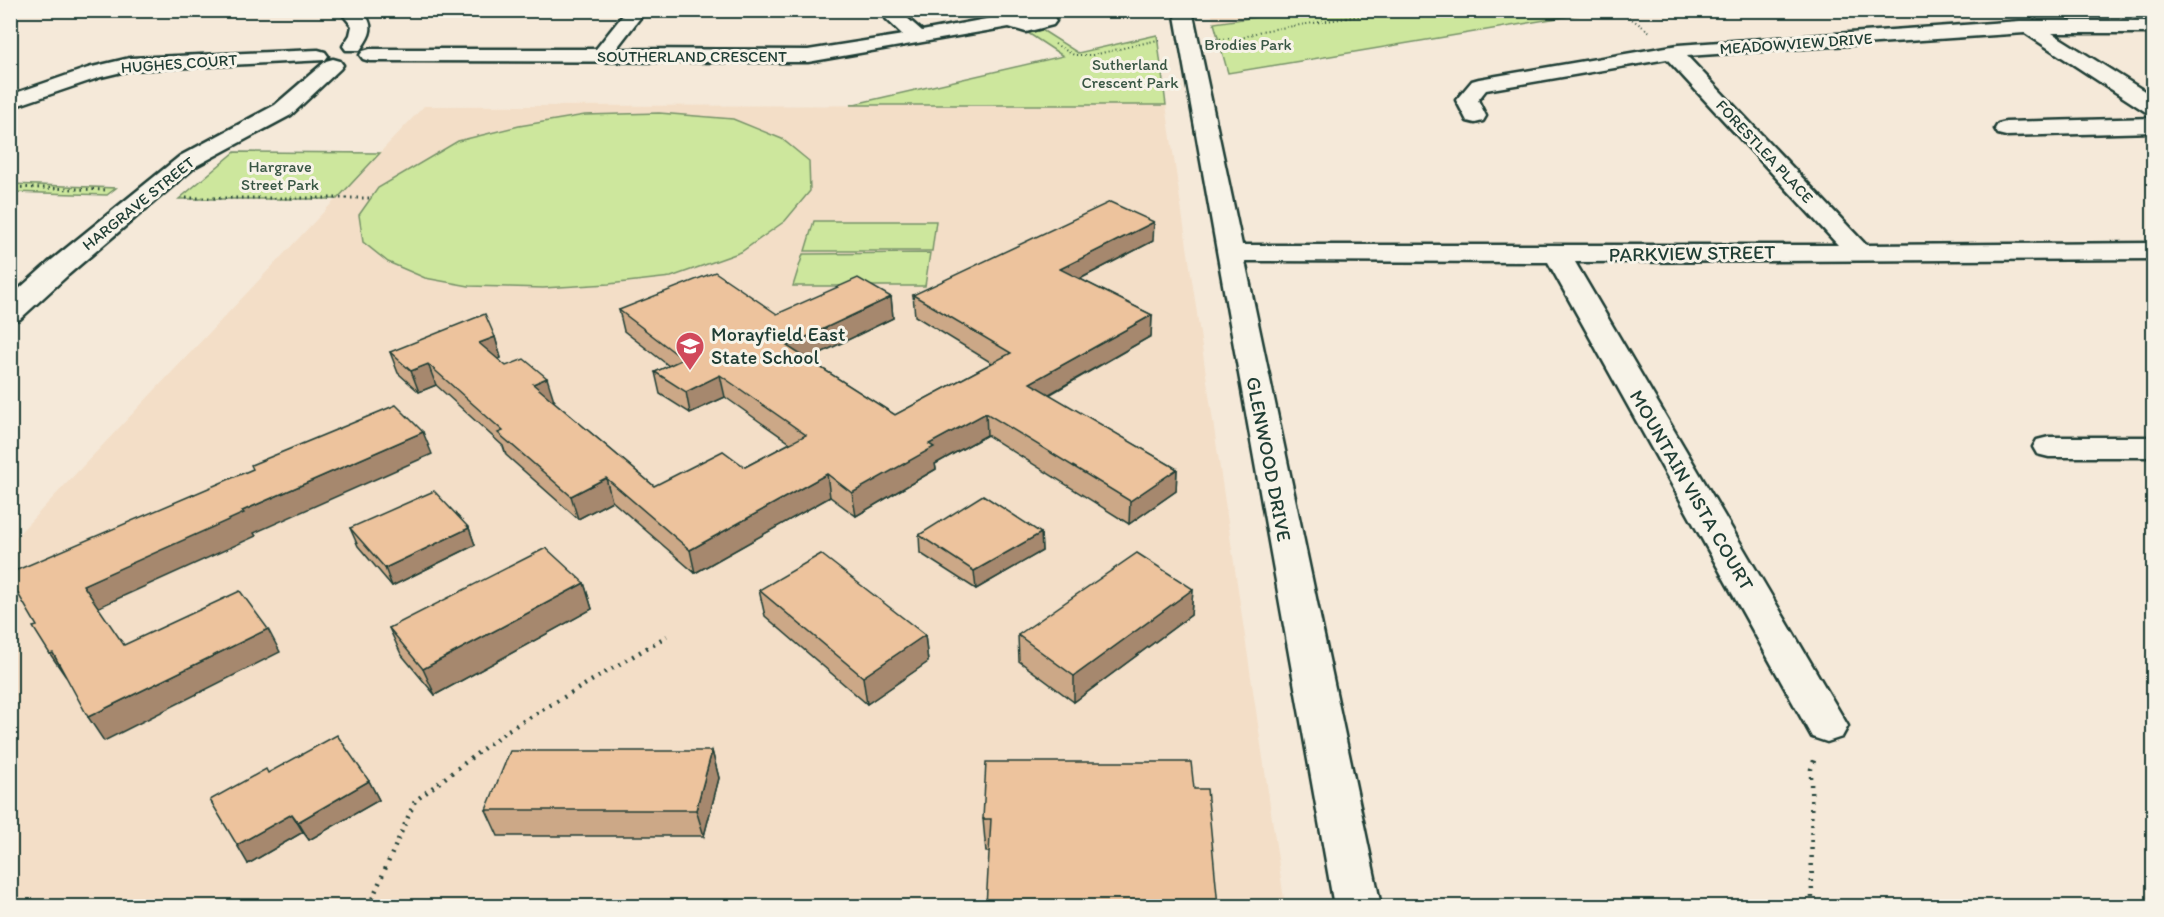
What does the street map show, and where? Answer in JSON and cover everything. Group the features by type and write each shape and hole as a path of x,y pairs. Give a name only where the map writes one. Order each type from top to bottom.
{"street":[{"path":"348,10 362,20 362,50"},
{"path":"601,56 637,10"},
{"path":"886,10 917,37"},
{"name":"SOUTHERLAND CRESCENT","path":"326,60 329,50 601,56 808,56 838,53 964,27 1018,24"},
{"name":"GLENWOOD DRIVE","path":"1176,25 1230,253 1357,906"},
{"path":"2029,27 2154,107"},
{"name":"MEADOWVIEW DRIVE","path":"1475,116 1467,100 1479,85 1672,52 2029,27 2154,27"},
{"name":"FORESTLEA PLACE","path":"1672,52 1858,251"},
{"path":"75,59 95,72"},
{"name":"HUGHES COURT","path":"10,102 95,72 147,62 326,60"},
{"name":"HARGRAVE STREET","path":"10,313 58,269 188,161 283,110 326,60"},
{"path":"2006,129 2154,125"},
{"name":"PARKVIEW STREET","path":"1230,253 2154,251"},
{"name":"MOUNTAIN VISTA COURT","path":"1557,254 1827,726"},
{"path":"2049,447 2154,447"}],"path":[{"path":"1209,39 1242,38 1261,31 1399,10"},
{"path":"1018,24 1023,30 1037,33 1074,56 1093,56 1176,25"},
{"path":"10,187 117,192"},
{"path":"181,198 371,198"},
{"path":"369,906 415,801 505,732 667,636"},
{"path":"1812,906 1811,769 1827,726"}],"shaded area":[{"path":"1211,10 1299,11 1214,23"},
{"name":"Morayfield East State School","path":"1166,105 1285,906 11,906 10,543 424,106"}],"green space":[{"name":"Brodies Park","path":"1299,11 1600,11 1228,73 1214,23"},
{"name":"Sutherland Crescent Park","path":"1042,30 1078,53 1157,35 1166,105 850,105 1063,56 1028,33"},
{"path":"659,113 733,119 782,139 809,161 810,191 785,221 741,252 671,277 543,288 469,286 425,278 388,262 363,242 359,215 378,188 458,141 519,126 585,115"},
{"name":"Hargrave Street Park","path":"235,152 380,153 337,199 179,199"},
{"path":"11,184 116,188 107,195 11,192"},
{"path":"814,221 936,221 932,251 805,251"},
{"path":"930,253 925,286 793,286 803,254"}],"building":[{"path":"1110,202 1154,222 1060,269 1152,315 1030,383 1177,469 1130,501 986,413 929,444 934,447 852,493 827,474 690,550 606,478 571,496 498,433 503,431 428,364 411,371 390,352 485,314 495,337 479,343 506,366 524,359 547,378 533,384 654,486 723,451 745,467 806,435 720,375 686,392 655,372 683,359 619,310 715,272 777,314 858,278 891,297 787,346 895,415 1011,353 913,295"},
{"path":"396,405 423,432 242,511 244,513 83,585 124,645 240,591 268,629 88,717 53,653 50,654 33,627 37,626 10,580 10,573 253,469 251,465"},
{"path":"434,491 469,528 385,568 350,528"},
{"path":"983,495 1041,533 974,571 919,535"},
{"path":"546,548 584,583 423,669 389,628"},
{"path":"1137,553 1193,589 1074,676 1018,635"},
{"path":"821,554 925,635 863,677 759,590"},
{"path":"337,735 369,781 298,822 292,814 237,845 210,800 266,769 268,773"},
{"path":"510,751 712,751 696,810 486,810"},
{"path":"986,762 1191,762 1194,789 1207,789 1218,906 986,906 991,819 983,819"}],"place":[{"name":"Morayfield East State School","path":"690,372"}]}
